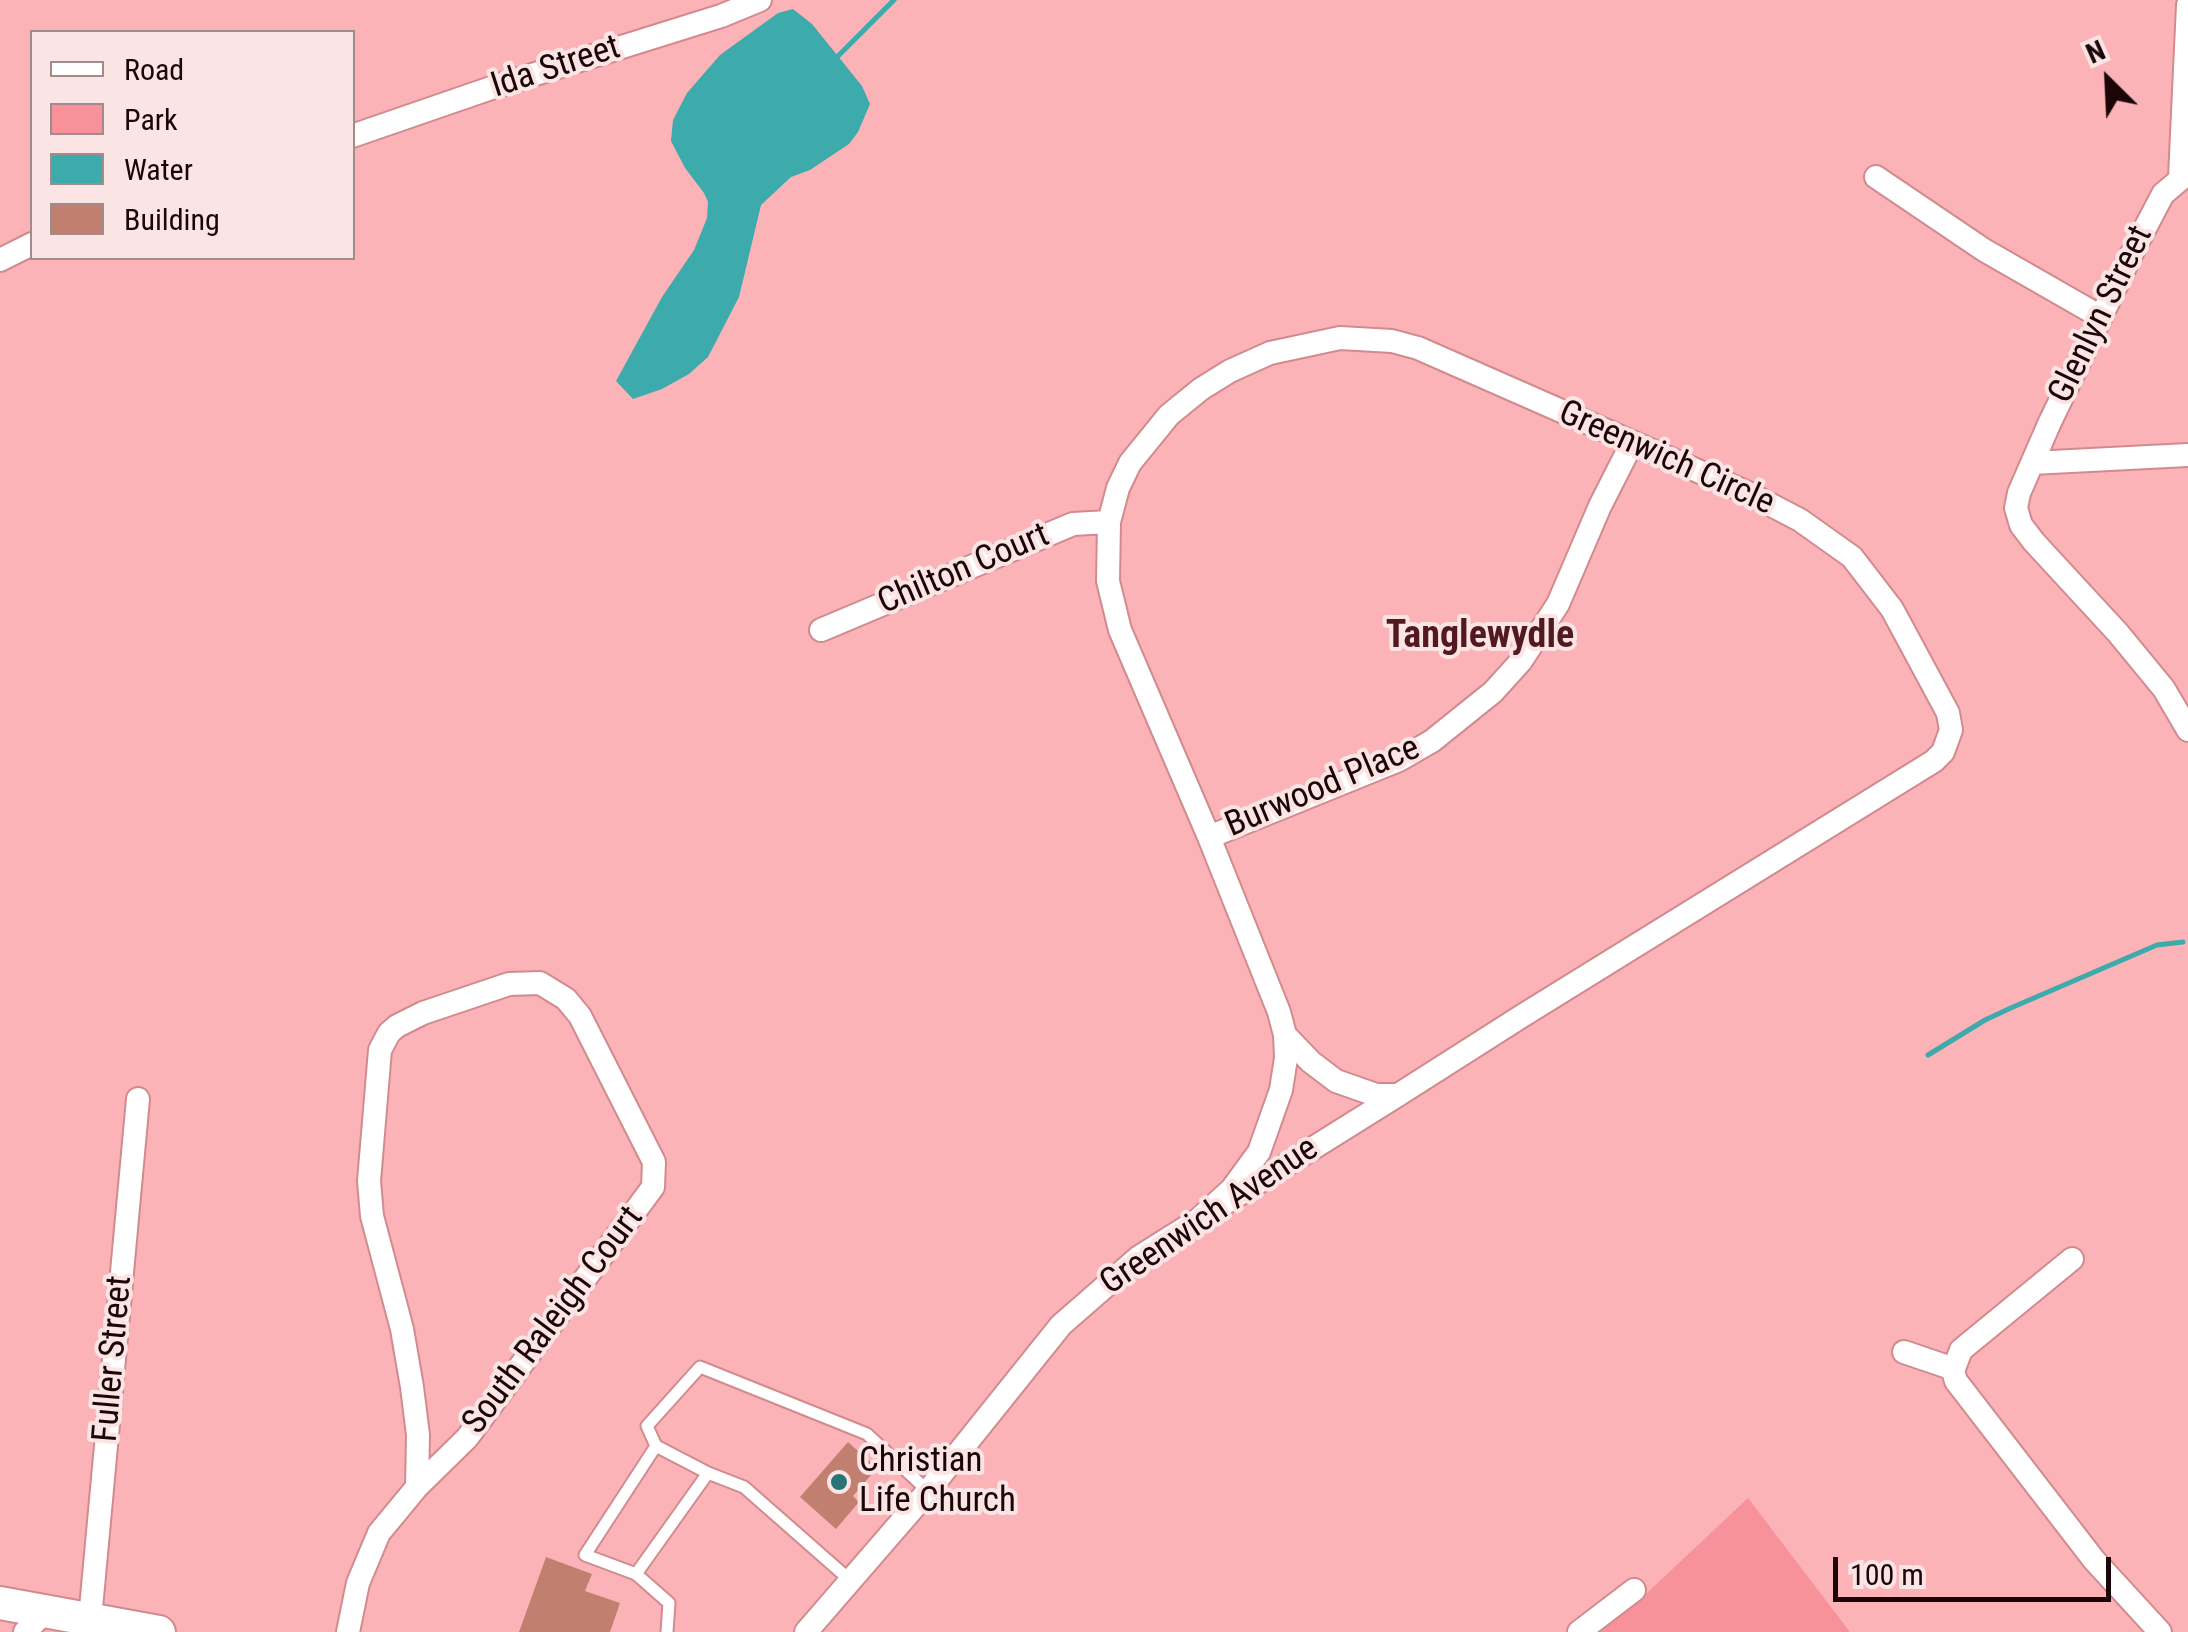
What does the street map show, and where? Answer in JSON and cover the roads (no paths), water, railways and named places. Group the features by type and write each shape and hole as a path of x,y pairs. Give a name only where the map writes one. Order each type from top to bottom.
{"main road":[{"path":"0,1603 35,1622 90,1619 158,1632"}],"street":[{"name":"Ida Street","path":"355,135 760,0"},
{"name":"Glenlyn Street","path":"2188,5 2184,175 2163,194 2032,463 2018,493 2016,508 2021,525 2034,542 2118,632 2164,689 2188,730"},
{"path":"1876,177 1984,250 2101,317"},
{"path":"0,260 30,245"},
{"name":"Greenwich Circle","path":"1198,1220 1232,1189 1259,1152 1281,1090 1286,1058 1279,1012 1209,836 1120,630 1108,582 1109,522 1118,488 1130,462 1169,415 1200,389 1270,353 1340,338 1366,338 1418,348 1800,520 1852,558 1892,609 1948,712 1951,730 1947,745 1934,760 1398,1095 1376,1095 1336,1081 1285,1035"},
{"name":"Burwood Place","path":"1209,836 1399,760 1432,742 1493,692 1521,660 1558,604 1632,443"},
{"path":"2032,463 2188,455"},
{"name":"Chilton Court","path":"821,630 1073,524 1109,522"},
{"name":"South Raleigh Court","path":"348,1632 366,1557 380,1533 418,1487 467,1438 653,1188 654,1162 590,1034 566,1000 550,987 526,981 465,996 423,1013 397,1026 382,1045 369,1182 372,1216 402,1328 412,1387 418,1435 418,1487"},
{"name":"Greenwich Avenue","path":"806,1632 928,1491 1061,1325 1138,1257 1398,1095"},
{"name":"Fuller Street","path":"90,1619 138,1099"},
{"path":"2072,1259 1961,1350 1954,1369 1956,1382 2071,1530 2160,1632"},
{"path":"1904,1352 1954,1369"},
{"path":"1579,1632 1634,1590"}],"lane":[{"path":"852,1581 744,1487 656,1446 646,1426 700,1368 866,1434 928,1491"},
{"path":"656,1446 585,1555 636,1574 669,1604 667,1632"},
{"path":"636,1574 708,1473"}],"water":[{"path":"793,9 812,24 862,86 870,104 849,144 810,170 791,177 761,205 739,297 708,357 689,374 633,399 616,381 662,297 694,250 707,218 704,193 671,141 673,120 687,93 720,55 778,13"}],"waterway":[{"path":"836,58 894,0"},
{"path":"1928,1055 2013,1007 2157,945 2183,942"}],"place":[{"name":"Christian Life Church","path":"839,1482"}],"district":[{"name":"Tanglewydle","path":"1480,637"}]}
